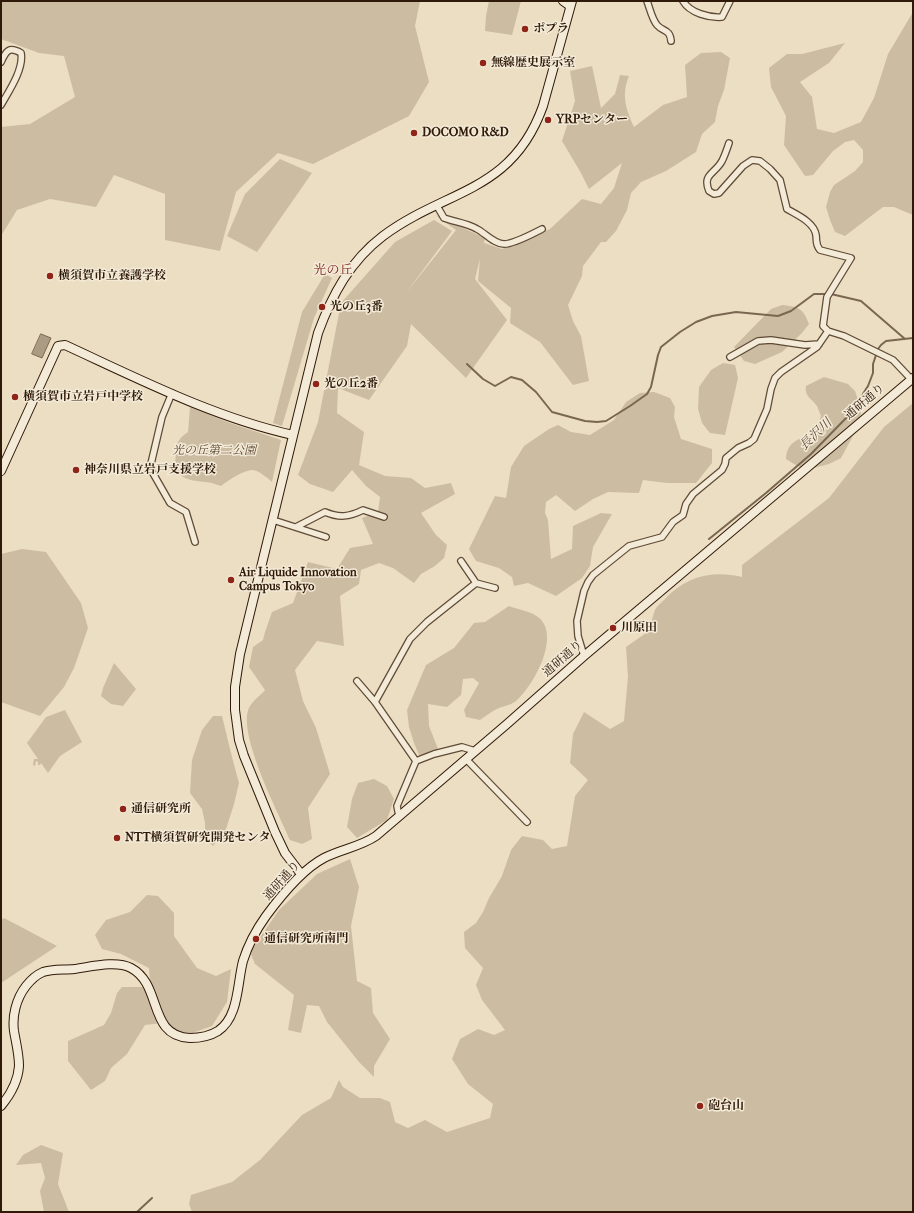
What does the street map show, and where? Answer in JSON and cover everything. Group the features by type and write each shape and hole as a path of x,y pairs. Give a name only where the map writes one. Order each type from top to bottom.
{"street":[{"path":"301,874 285,853 278,839 244,756 239,740 234,687 240,654 318,332 325,312 336,289 354,265 369,249 384,236 409,220 494,176 515,156 531,134 543,106 571,4 562,1"},
{"path":"647,1 654,20 658,26 670,35 671,41"},
{"path":"683,1 689,8 713,17 722,16 730,1"},
{"path":"1,62 7,51 10,49 21,53 22,59 20,67 1,105"},
{"path":"729,143 721,162 707,178 709,191 714,194 719,193 743,166 752,160 760,161 770,169 780,180 787,209 797,214 814,229 816,234 816,246 820,250 851,258 827,297 823,326 828,332 844,336 893,360 912,378"},
{"path":"437,206 444,218 468,224 498,244 510,243 542,229"},
{"path":"584,656 578,636 577,621 584,591 593,575 629,546 662,537 673,522 683,515 686,504 693,494 722,470 726,458 738,448 754,439 767,409 775,378 781,372 817,347 828,332"},
{"path":"730,357 758,340 771,340 805,345 819,344"},
{"path":"1,471 58,346 65,345 172,393 240,420 293,435"},
{"name":"通研通り","path":"1,1106 14,1086 19,1067 19,1056 14,1031 14,1016 17,1002 28,983 41,973 105,965 129,967 140,974 145,980 151,990 158,1017 171,1032 181,1037 193,1038 207,1036 217,1032 227,1023 233,1010 243,962 248,946 267,916 301,874 324,857 369,841 584,656 912,378"},
{"path":"172,393 162,417 150,468 170,503 186,512 195,542"},
{"path":"296,527 325,512 335,516 352,515 363,510 384,517"},
{"path":"273,520 326,537"},
{"path":"461,561 476,583 495,588"},
{"path":"375,702 410,639 427,622 476,583"},
{"path":"357,681 375,702 416,761"},
{"path":"399,816 398,806 416,761 434,754 462,747 475,751"},
{"path":"466,759 527,822"}],"green space":[{"path":"1,1 420,1 415,26 429,82 409,116 313,164 278,153 236,192 220,251 165,240 165,194 114,175 96,207 50,199 17,210 1,236 1,127 30,124 75,97 64,56 39,53 1,39"},
{"path":"489,1 521,1 512,35 485,31"},
{"path":"913,12 913,215 894,207 883,207 845,236 835,232 826,207 830,192 834,185 855,171 863,162 863,150 854,140 845,142 833,151 813,175 805,176 784,145 786,116 771,87 769,68 787,54 802,54 845,43 829,63 800,82 812,97 817,129 834,133 861,122 874,98 888,54"},
{"path":"721,52 730,58 724,90 718,106 715,122 702,134 696,152 666,171 641,182 631,193 627,210 616,231 606,242 601,242 583,266 582,276 568,305 573,321 581,336 589,381 573,385 540,342 510,323 511,308 478,281 480,259 475,279 507,320 466,378 411,324 407,346 369,400 338,388 337,413 364,432 359,465 385,476 411,478 425,488 451,483 455,494 421,513 436,535 447,545 444,558 435,566 421,574 414,583 393,568 379,563 361,570 359,584 340,596 344,646 317,641 295,670 303,701 316,728 330,774 308,808 312,839 302,844 290,840 261,774 249,736 247,720 250,705 265,690 249,667 253,647 263,640 272,612 293,603 308,562 337,569 350,548 373,544 362,518 378,512 380,497 366,486 352,470 333,492 310,484 298,475 318,422 341,303 395,242 434,220 452,231 406,293 456,230 435,215 485,238 484,243 502,249 550,229 582,199 601,204 614,188 622,163 589,189 562,141 575,101 570,71 592,66 601,108 615,94 620,75 629,76 625,89 625,96 634,127 663,105 687,97 685,65 701,53"},
{"path":"280,159 312,173 257,252 227,236 245,194"},
{"path":"325,274 332,278 314,318 282,426 273,423 302,312"},
{"path":"782,305 800,309 805,315 809,324 802,333 782,352 755,364 744,361 734,347 771,309"},
{"path":"723,363 735,365 738,378 725,435 710,433 702,423 698,409 699,387 711,370"},
{"path":"824,377 848,384 855,391 861,409 860,423 841,458 829,464 806,470 786,459 787,452 795,441 808,434 818,424 821,416 817,406 807,395 806,386"},
{"path":"654,392 670,398 675,407 674,417 681,439 712,449 712,463 696,483 667,483 643,480 639,493 608,492 593,499 575,511 556,495 546,502 545,513 548,520 551,559 572,549 573,526 601,513 612,514 593,547 590,566 582,578 556,596 528,583 514,586 512,577 499,568 476,561 469,549 495,496 506,498 511,467 524,446 549,429 558,425 571,432 590,435 614,420 626,402 640,393"},
{"path":"913,403 913,1212 192,1212 189,1204 191,1195 232,1182 260,1160 302,1115 331,1098 339,1080 343,1087 360,1098 380,1098 390,1102 395,1122 408,1128 425,1120 447,1132 490,1118 493,1104 468,1084 452,1059 460,1039 478,1029 494,1035 505,1030 482,1000 476,985 483,968 465,948 464,932 476,923 483,912 489,898 502,876 511,850 522,836 543,840 552,849 567,846 575,796 588,780 570,763 573,734 584,712 610,729 624,721 628,677 626,647 649,631 654,613 658,606 673,591 691,580 721,574 742,577 742,565 829,498 884,427"},
{"name":"光の丘第二公園","path":"190,407 230,423 281,440 272,482 255,470 249,470 241,473 221,486 188,479 180,475 177,471 175,459 176,447 180,439 188,432"},
{"path":"22,549 46,552 81,603 88,628 74,668 64,687 40,716 1,702 1,554"},
{"path":"509,606 535,615 545,625 547,636 546,648 537,673 523,694 516,701 496,709 480,720 466,717 464,710 479,683 473,678 463,679 461,695 447,707 428,704 429,726 440,754 428,761 419,755 414,743 409,727 407,710 426,665 454,648 474,623 485,622"},
{"path":"114,663 136,689 123,706 111,704 101,696"},
{"path":"65,710 82,742 60,756 48,773 41,763 38,765 38,762 36,761 35,766 33,765 34,759 38,759 27,743 46,717"},
{"path":"213,716 222,716 239,783 226,829 213,846 205,839 205,823 202,809 190,793 192,760 202,730"},
{"path":"374,779 387,786 394,799 387,820 357,838 347,827 352,799 358,783"},
{"path":"350,859 359,887 351,926 357,981 371,988 373,1013 390,1039 374,1066 374,1077 359,1062 327,1022 319,1006 307,1005 301,1033 288,1030 294,995 255,964 250,952 279,910 317,874"},
{"path":"147,895 158,896 174,913 174,936 197,968 216,976 231,969 227,1002 212,1026 192,1033 173,1031 162,1023 145,1025 127,1054 111,1068 105,1081 91,1090 68,1061 68,1041 104,1025 111,1013 117,993 122,987 150,987 149,968 121,954 102,949 95,935 106,920 130,912"},
{"path":"4,918 57,946 1,983 1,920"},
{"path":"41,1145 63,1153 58,1184 69,1212 44,1212 40,1191 45,1178 41,1163 16,1165 23,1155"}],"shaded area":[{"path":"41,334 51,338 42,358 32,354"}],"waterway":[{"path":"467,364 483,379 495,386 511,377 522,380 536,392 552,412 585,421 606,421 647,394 651,387 661,347 696,322 712,316 736,312 778,316 791,311 814,294 827,294"},
{"path":"831,294 861,301 905,339"},
{"name":"長沢川","path":"709,539 811,454 850,414 868,386 873,373 873,364 878,349 881,345 886,341 913,338"},
{"path":"137,1212 152,1198"}],"place":[{"name":"ポプラ","path":"525,29"},
{"name":"無線歴史展示室","path":"483,63"},
{"name":"YRPセンター","path":"548,120"},
{"name":"DOCOMO R&D","path":"414,133"},
{"name":"横須賀市立養護学校","path":"50,276"},
{"name":"光の丘3番","path":"322,307"},
{"name":"光の丘2番","path":"316,384"},
{"name":"横須賀市立岩戸中学校","path":"15,397"},
{"name":"神奈川県立岩戸支援学校","path":"76,470"},
{"name":"Air Liquide Innovation Campus Tokyo","path":"231,580"},
{"name":"川原田","path":"613,628"},
{"name":"通信研究所","path":"123,809"},
{"name":"NTT横須賀研究開発センタ","path":"117,838"},
{"name":"通信研究所南門","path":"256,939"},
{"name":"砲台山","path":"700,1106"}],"district":[{"name":"光の丘","path":"333,271"}]}
